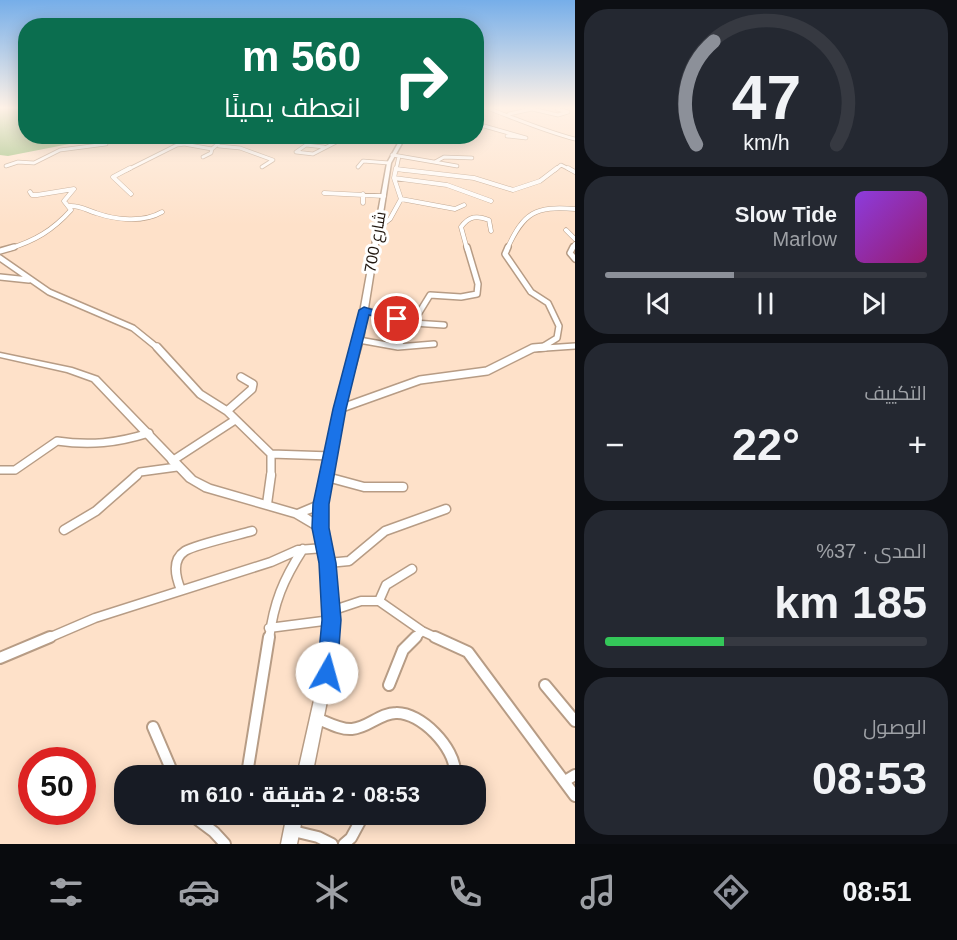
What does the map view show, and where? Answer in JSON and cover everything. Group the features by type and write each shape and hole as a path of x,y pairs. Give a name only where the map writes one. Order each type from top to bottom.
{"main road":[{"name":"شارع 700","path":"306,765 331,651 328,563 321,528 321,504 339,409 359,340 376,230 399,146"},
{"path":"0,355 69,370 95,379 191,479 208,488 298,514 321,528"},
{"path":"298,514 321,504"},
{"path":"292,840 294,825"}],"street":[{"path":"6,166 18,162 34,163 60,150 88,146"},
{"path":"130,194 113,177 173,146"},
{"path":"198,146 212,149 218,146"},
{"path":"239,146 252,154 273,160 262,167"},
{"path":"304,146 296,152 311,154 324,147"},
{"path":"318,146 324,147"},
{"path":"203,158 211,153 212,149"},
{"path":"423,160 431,152"},
{"path":"435,162 444,157 466,160 472,158"},
{"path":"357,167 363,161 423,160 457,166"},
{"path":"394,161 474,178 513,190 540,181 543,176 552,173 561,165 574,172"},
{"path":"376,230 390,219 401,199 394,178 394,161"},
{"path":"394,178 447,185 491,201"},
{"path":"119,183 121,191"},
{"path":"0,251 29,243 56,227 71,210 64,201 74,191 71,188 37,195 32,195 30,192"},
{"path":"324,193 384,196"},
{"path":"363,194 363,203"},
{"path":"401,199 455,209 464,205"},
{"path":"69,206 85,206 97,214 128,217 156,216 162,212"},
{"path":"544,346 557,338 559,326 548,303 531,292 505,254 519,225 530,212 549,207 574,209"},
{"path":"398,347 431,294 461,297 479,292 461,227 467,219 483,217 489,220 491,231"},
{"path":"566,230 574,242 570,253 574,259"},
{"path":"0,258 49,292 134,328 156,346 200,394 227,411 257,438 271,454 271,480 267,504"},
{"path":"0,276 29,280"},
{"path":"364,310 413,323 444,325"},
{"path":"359,340 398,347 434,344"},
{"path":"339,409 420,380 487,371 528,349 544,346 574,346"},
{"path":"227,411 252,389 253,384 241,377"},
{"path":"64,530 96,511 140,472 175,464 235,420"},
{"path":"0,470 15,470 57,441 86,445 149,434"},
{"path":"271,454 331,456"},
{"path":"327,477 353,487 367,489 403,487"},
{"path":"328,563 348,561 385,531 446,509"},
{"path":"181,590 173,573 177,559 185,551 252,531"},
{"path":"0,658 72,627 303,549 324,548"},
{"path":"248,765 269,628 284,579 303,549"},
{"path":"379,602 379,595 386,585 412,569"},
{"path":"269,628 331,616 361,601 379,602 422,631 474,657 569,778 574,796"},
{"path":"389,686 403,650 422,631"},
{"path":"545,685 574,721"},
{"path":"316,717 354,729 390,714 402,713 430,730 451,751 457,765"},
{"path":"153,727 169,765"},
{"path":"205,825 225,844"},
{"path":"344,844 351,838 358,825"},
{"path":"292,840 318,837 332,844"}],"green space":[{"path":"0,146 57,146 8,156 0,155"}],"route":[{"path":"327,673 331,651 332,620 328,563 321,528 321,504 339,409 359,340 364,310 397,319"}]}
